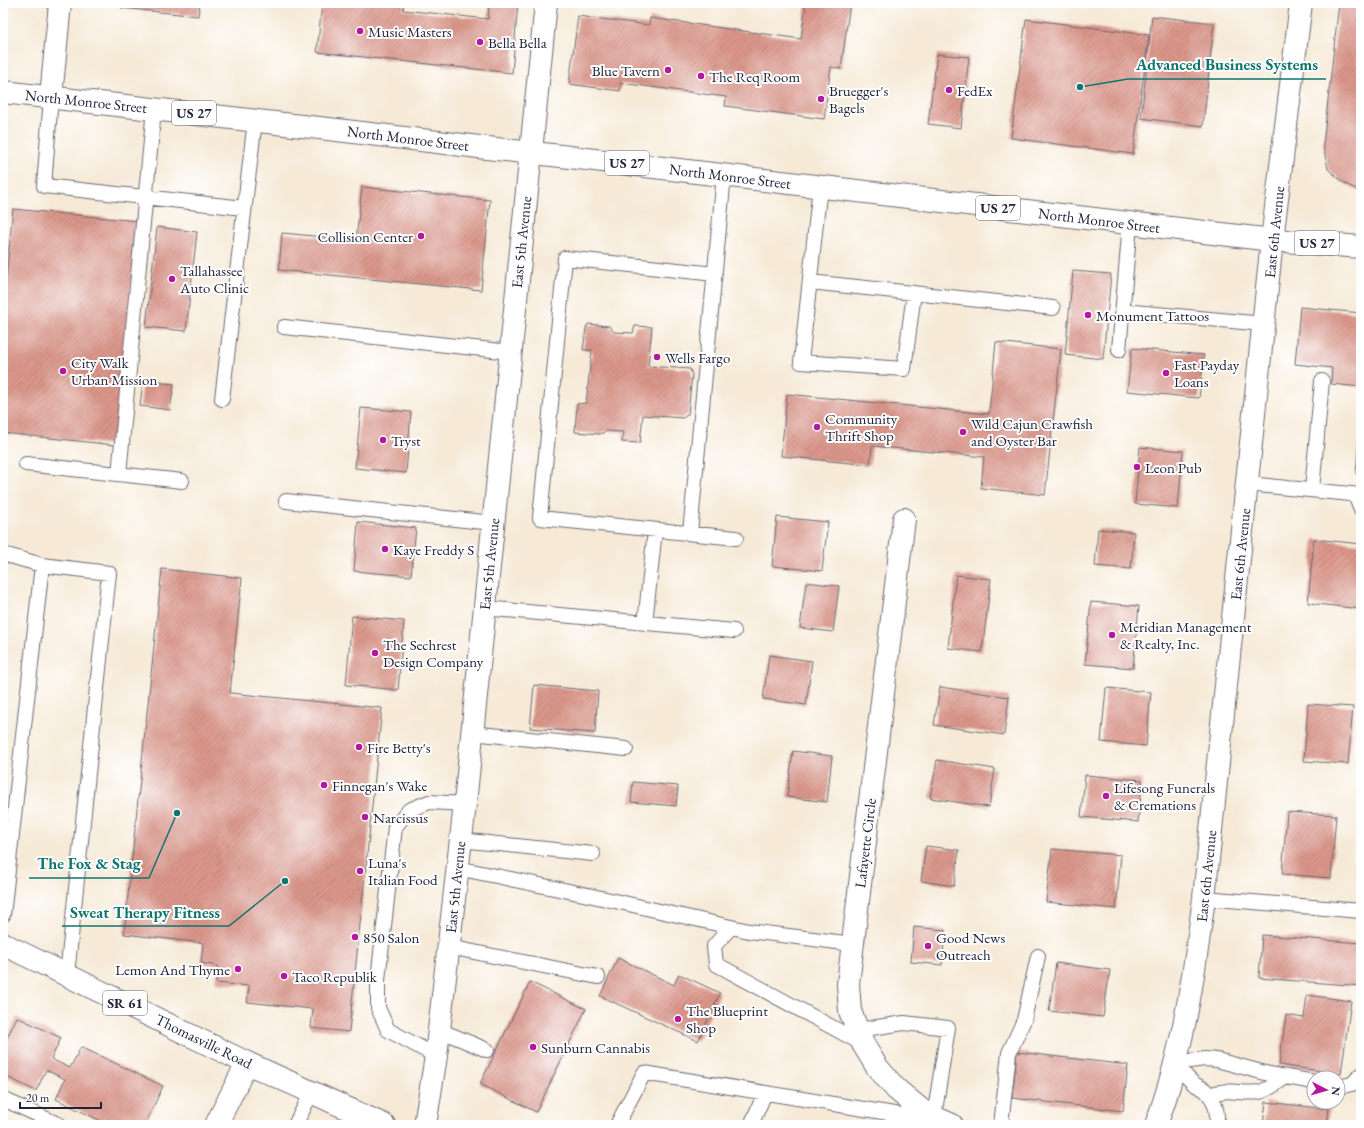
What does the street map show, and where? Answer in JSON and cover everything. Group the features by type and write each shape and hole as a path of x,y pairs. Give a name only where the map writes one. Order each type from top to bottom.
{"street":[{"path":"51,97 60,3"},
{"name":"East 5th Avenue","path":"425,1125 436,1056 465,804 546,3"},
{"name":"East 6th Avenue","path":"1156,1125 1175,1063 1195,968 1204,898 1272,240 1301,3"},
{"name":"North Monroe Street","path":"3,92 255,120 1272,240 1361,247"},
{"name":"Lafayette Circle","path":"904,519 848,984 850,1011 860,1037 877,1067 896,1089 925,1113 944,1122"},
{"name":"Thomasville Road","path":"3,944 247,1063 384,1125"},
{"path":"216,1125 247,1063"}],"lane":[{"path":"51,97 44,186 244,208"},
{"path":"119,474 154,109"},
{"path":"222,399 255,120"},
{"path":"690,533 724,175"},
{"path":"820,186 801,362 904,369 914,293"},
{"path":"1120,350 1130,223"},
{"path":"715,274 565,258 540,518 736,538"},
{"path":"810,282 1054,308"},
{"path":"1123,311 1264,324"},
{"path":"284,327 510,352"},
{"path":"1312,490 1322,380"},
{"path":"26,464 182,480"},
{"path":"1247,484 1358,495 1361,510"},
{"path":"286,501 493,524"},
{"path":"645,623 655,530"},
{"path":"3,554 42,565 109,573 67,975"},
{"path":"3,915 42,565"},
{"path":"484,608 734,632"},
{"path":"472,733 626,749"},
{"path":"436,1056 388,1030 378,1008 378,980 395,827 409,810 430,802 465,804"},
{"path":"460,840 593,854"},
{"path":"457,868 588,895 749,931 853,944"},
{"path":"1204,898 1361,911"},
{"path":"617,1125 644,1073 944,1122 948,1028 904,1023 860,1037 716,964 714,946 731,927"},
{"path":"449,947 598,977"},
{"path":"1001,1125 1009,1053 1024,1020 1038,956"},
{"path":"439,1030 487,1050"},
{"path":"1175,1063 1205,1059 1217,1060 1269,1074 1306,1081"},
{"path":"1175,1063 1195,1084 1206,1090 1212,1099 1218,1119 1216,1125"},
{"path":"1346,1085 1352,1084 1361,1075"},
{"path":"1209,1095 1224,1091 1260,1092 1286,1077"},
{"path":"295,1125 312,1092"},
{"path":"751,1125 765,1093"},
{"path":"3,1099 60,1125"}],"building":[{"path":"121,3 200,3 198,16 121,8"},
{"path":"322,3 404,3 403,10 488,19 489,3 518,3 512,73 317,52"},
{"path":"806,3 850,3 841,69 831,67 824,119 725,106 726,97 621,83 620,91 569,84 578,16 649,25 650,18 801,39"},
{"path":"1339,3 1361,3 1361,192 1344,183 1328,169 1323,145"},
{"path":"1152,16 1214,23 1203,126 1141,118"},
{"path":"1026,19 1149,35 1133,154 1011,138"},
{"name":"FedEx","path":"937,54 969,57 961,128 928,124"},
{"name":"Collision Center","path":"362,187 490,200 481,290 279,270 282,233 356,240"},
{"name":"City Walk Urban Mission","path":"13,209 138,221 115,445 3,433 3,309"},
{"name":"Tallahassee Auto Clinic","path":"157,227 197,232 186,331 146,327"},
{"name":"Monument Tattoos","path":"1073,271 1111,274 1103,359 1065,355"},
{"path":"1300,307 1361,313 1361,387 1331,384 1332,368 1295,364"},
{"path":"588,324 609,326 614,332 633,333 635,326 652,327 648,366 690,369 692,375 688,414 683,418 643,415 640,443 622,442 623,432 606,431 600,434 575,432 577,404 586,403 592,350 583,350 586,328"},
{"path":"996,342 1061,349 1045,495 981,488 984,457 872,446 870,465 781,456 787,394 989,414"},
{"name":"Fast Payday Loans","path":"1132,348 1204,355 1199,398 1127,391"},
{"path":"143,381 174,384 170,410 140,406"},
{"name":"Tryst","path":"361,408 411,412 406,473 355,468"},
{"path":"1361,425 1361,475 1356,474"},
{"path":"1140,447 1183,451 1178,508 1135,504"},
{"path":"777,517 828,522 822,571 772,566"},
{"name":"Kaye Freddy S","path":"358,522 416,528 411,576 354,571"},
{"path":"1098,529 1134,532 1131,569 1095,566"},
{"path":"1314,539 1361,544 1361,609 1308,603"},
{"path":"162,569 242,578 230,693 382,708 349,1032 311,1028 313,1009 247,1002 249,986 216,983 218,966 201,963 203,943 124,934"},
{"path":"956,575 991,579 982,652 948,648"},
{"path":"806,582 839,586 833,632 800,628"},
{"name":"Meridian Management & Realty, Inc.","path":"1091,602 1139,606 1133,668 1085,664"},
{"name":"The Sechrest Design Company","path":"352,616 404,621 398,690 346,685"},
{"path":"769,655 812,661 806,705 763,699"},
{"path":"534,685 598,691 595,733 530,728"},
{"path":"940,687 1009,697 1004,735 934,725"},
{"path":"1106,688 1151,692 1146,746 1101,742"},
{"path":"1308,704 1353,707 1348,764 1304,761"},
{"path":"793,751 832,756 827,802 787,797"},
{"path":"937,760 995,769 989,807 930,798"},
{"path":"1085,775 1142,780 1138,822 1081,817"},
{"path":"633,782 678,786 676,806 631,802"},
{"path":"1287,812 1336,815 1331,878 1282,874"},
{"path":"926,846 959,850 954,886 921,881"},
{"path":"1052,849 1121,855 1116,909 1046,902"},
{"name":"Good News Outreach","path":"914,927 945,930 942,965 911,962"},
{"path":"1262,935 1361,943 1361,986 1259,978"},
{"name":"The Blueprint Shop","path":"618,958 674,985 679,974 720,993 698,1041 600,996"},
{"path":"1056,963 1110,970 1103,1017 1049,1011"},
{"name":"Sunburn Cannabis","path":"530,982 586,1009 536,1112 480,1084"},
{"path":"1307,995 1351,1001 1342,1070 1313,1070 1279,1065 1286,1015 1304,1018"},
{"path":"17,1017 61,1038 51,1059 70,1068 81,1047 163,1086 145,1125 109,1125 56,1099 65,1079 46,1070 36,1091 3,1075 3,1046"},
{"path":"1017,1052 1128,1065 1123,1111 1012,1098"},
{"path":"1266,1102 1306,1106 1306,1110 1329,1110 1327,1125 1263,1125"}],"place":[{"name":"Music Masters","path":"360,31"},
{"name":"Bella Bella","path":"480,42"},
{"name":"Blue Tavern","path":"668,70"},
{"name":"The Req Room","path":"701,76"},
{"name":"Advanced Business Systems","path":"1080,87"},
{"name":"FedEx","path":"949,90"},
{"name":"Bruegger's Bagels","path":"821,99"},
{"name":"Collision Center","path":"421,236"},
{"name":"Tallahassee Auto Clinic","path":"172,279"},
{"name":"Monument Tattoos","path":"1088,315"},
{"name":"Wells Fargo","path":"657,357"},
{"name":"City Walk Urban Mission","path":"63,371"},
{"name":"Fast Payday Loans","path":"1166,373"},
{"name":"Community Thrift Shop","path":"817,427"},
{"name":"Wild Cajun Crawfish and Oyster Bar","path":"963,432"},
{"name":"Tryst","path":"383,440"},
{"name":"Leon Pub","path":"1137,467"},
{"name":"Kaye Freddy S","path":"385,549"},
{"name":"Meridian Management & Realty, Inc.","path":"1112,635"},
{"name":"The Sechrest Design Company","path":"375,653"},
{"name":"Fire Betty's","path":"359,747"},
{"name":"Finnegan's Wake","path":"324,785"},
{"name":"Lifesong Funerals & Cremations","path":"1106,796"},
{"name":"The Fox & Stag","path":"177,813"},
{"name":"Narcissus","path":"365,817"},
{"name":"Luna's Italian Food","path":"360,871"},
{"name":"Sweat Therapy Fitness","path":"285,881"},
{"name":"850 Salon","path":"355,937"},
{"name":"Good News Outreach","path":"928,946"},
{"name":"Lemon And Thyme","path":"238,969"},
{"name":"Taco Republik","path":"284,976"},
{"name":"The Blueprint Shop","path":"678,1019"},
{"name":"Sunburn Cannabis","path":"533,1047"}]}
